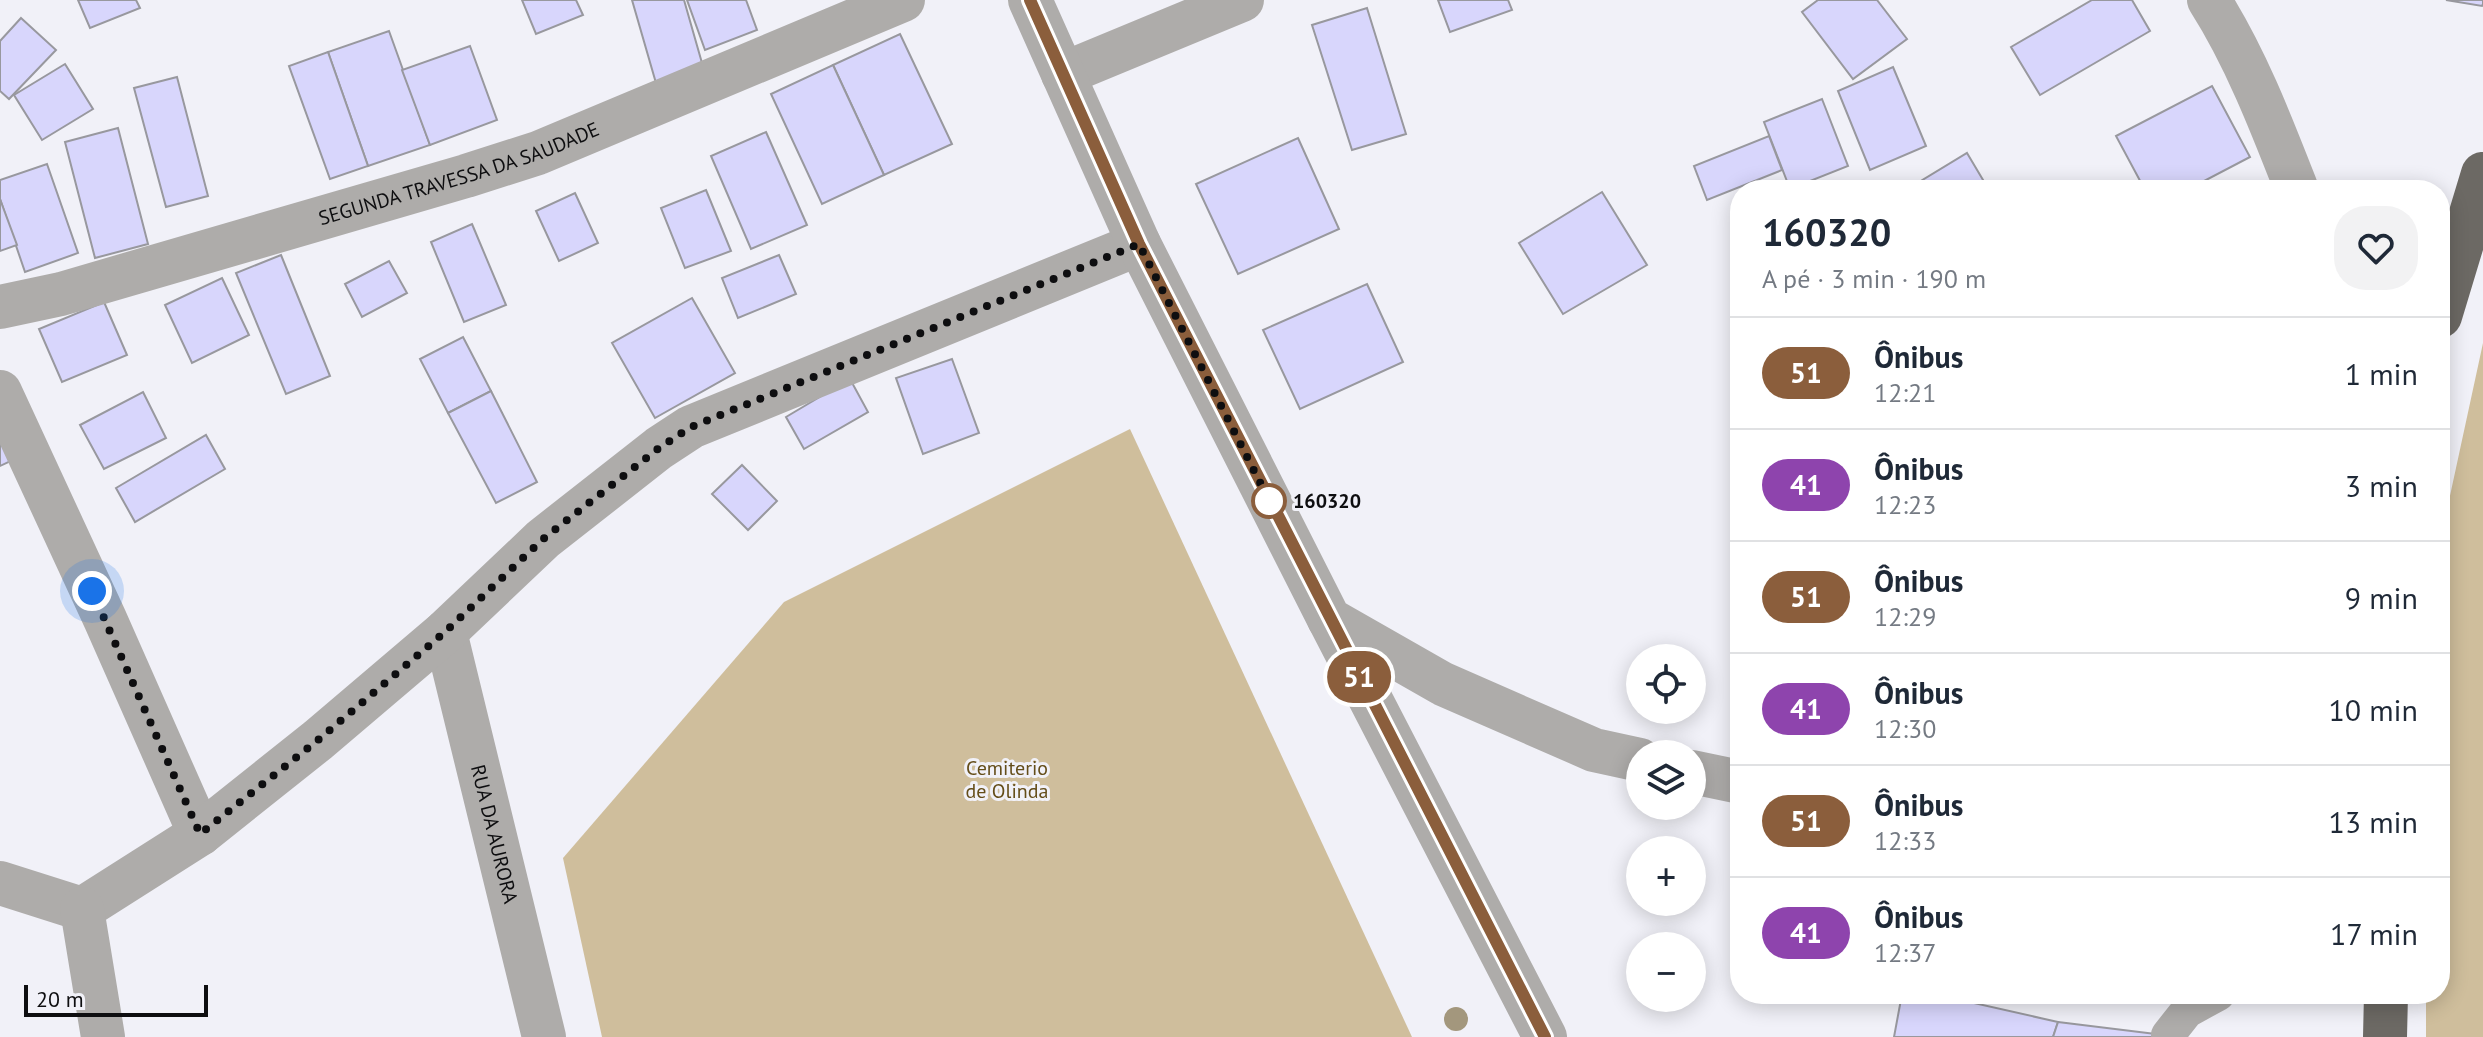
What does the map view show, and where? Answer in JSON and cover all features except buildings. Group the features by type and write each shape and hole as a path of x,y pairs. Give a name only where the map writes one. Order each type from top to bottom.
{"highway":[{"path":"2450,283 2483,174"},
{"path":"2385,1037 2386,1004"}],"street":[{"name":"SEGUNDA TRAVESSA DA SAUDADE","path":"0,307 76,290 538,153 903,0"},
{"path":"1030,0 1139,244 1545,1037"},
{"path":"1063,74 1242,0"},
{"path":"2209,0 2222,20 2274,131 2293,180"},
{"path":"82,909 200,834 318,740 445,632 543,539 659,448 691,427 1139,244"},
{"path":"0,392 200,834"},
{"path":"1329,619 1443,684 1594,750 1626,757"},
{"name":"RUA DA AURORA","path":"445,632 544,1037"},
{"path":"1706,775 1730,780"},
{"path":"0,883 82,909"},
{"path":"82,909 103,1037"}],"lane":[{"path":"2168,1035 2187,1011 2200,1004"}],"green space":[{"path":"2483,343 2483,1037 2426,1037 2426,1004 2450,1004 2450,496"},
{"name":"Cemiterio de Olinda","path":"1130,429 1412,1037 602,1037 563,858 784,602"}],"bus line":[{"name":"51","path":"1030,0 1139,244 1545,1037"}],"place":[{"name":"160320","path":"1269,501"}],"route":[{"path":"92,591 200,834 318,740 445,632 543,539 659,448 691,427 1139,244 1275,512 1269,501"}]}
